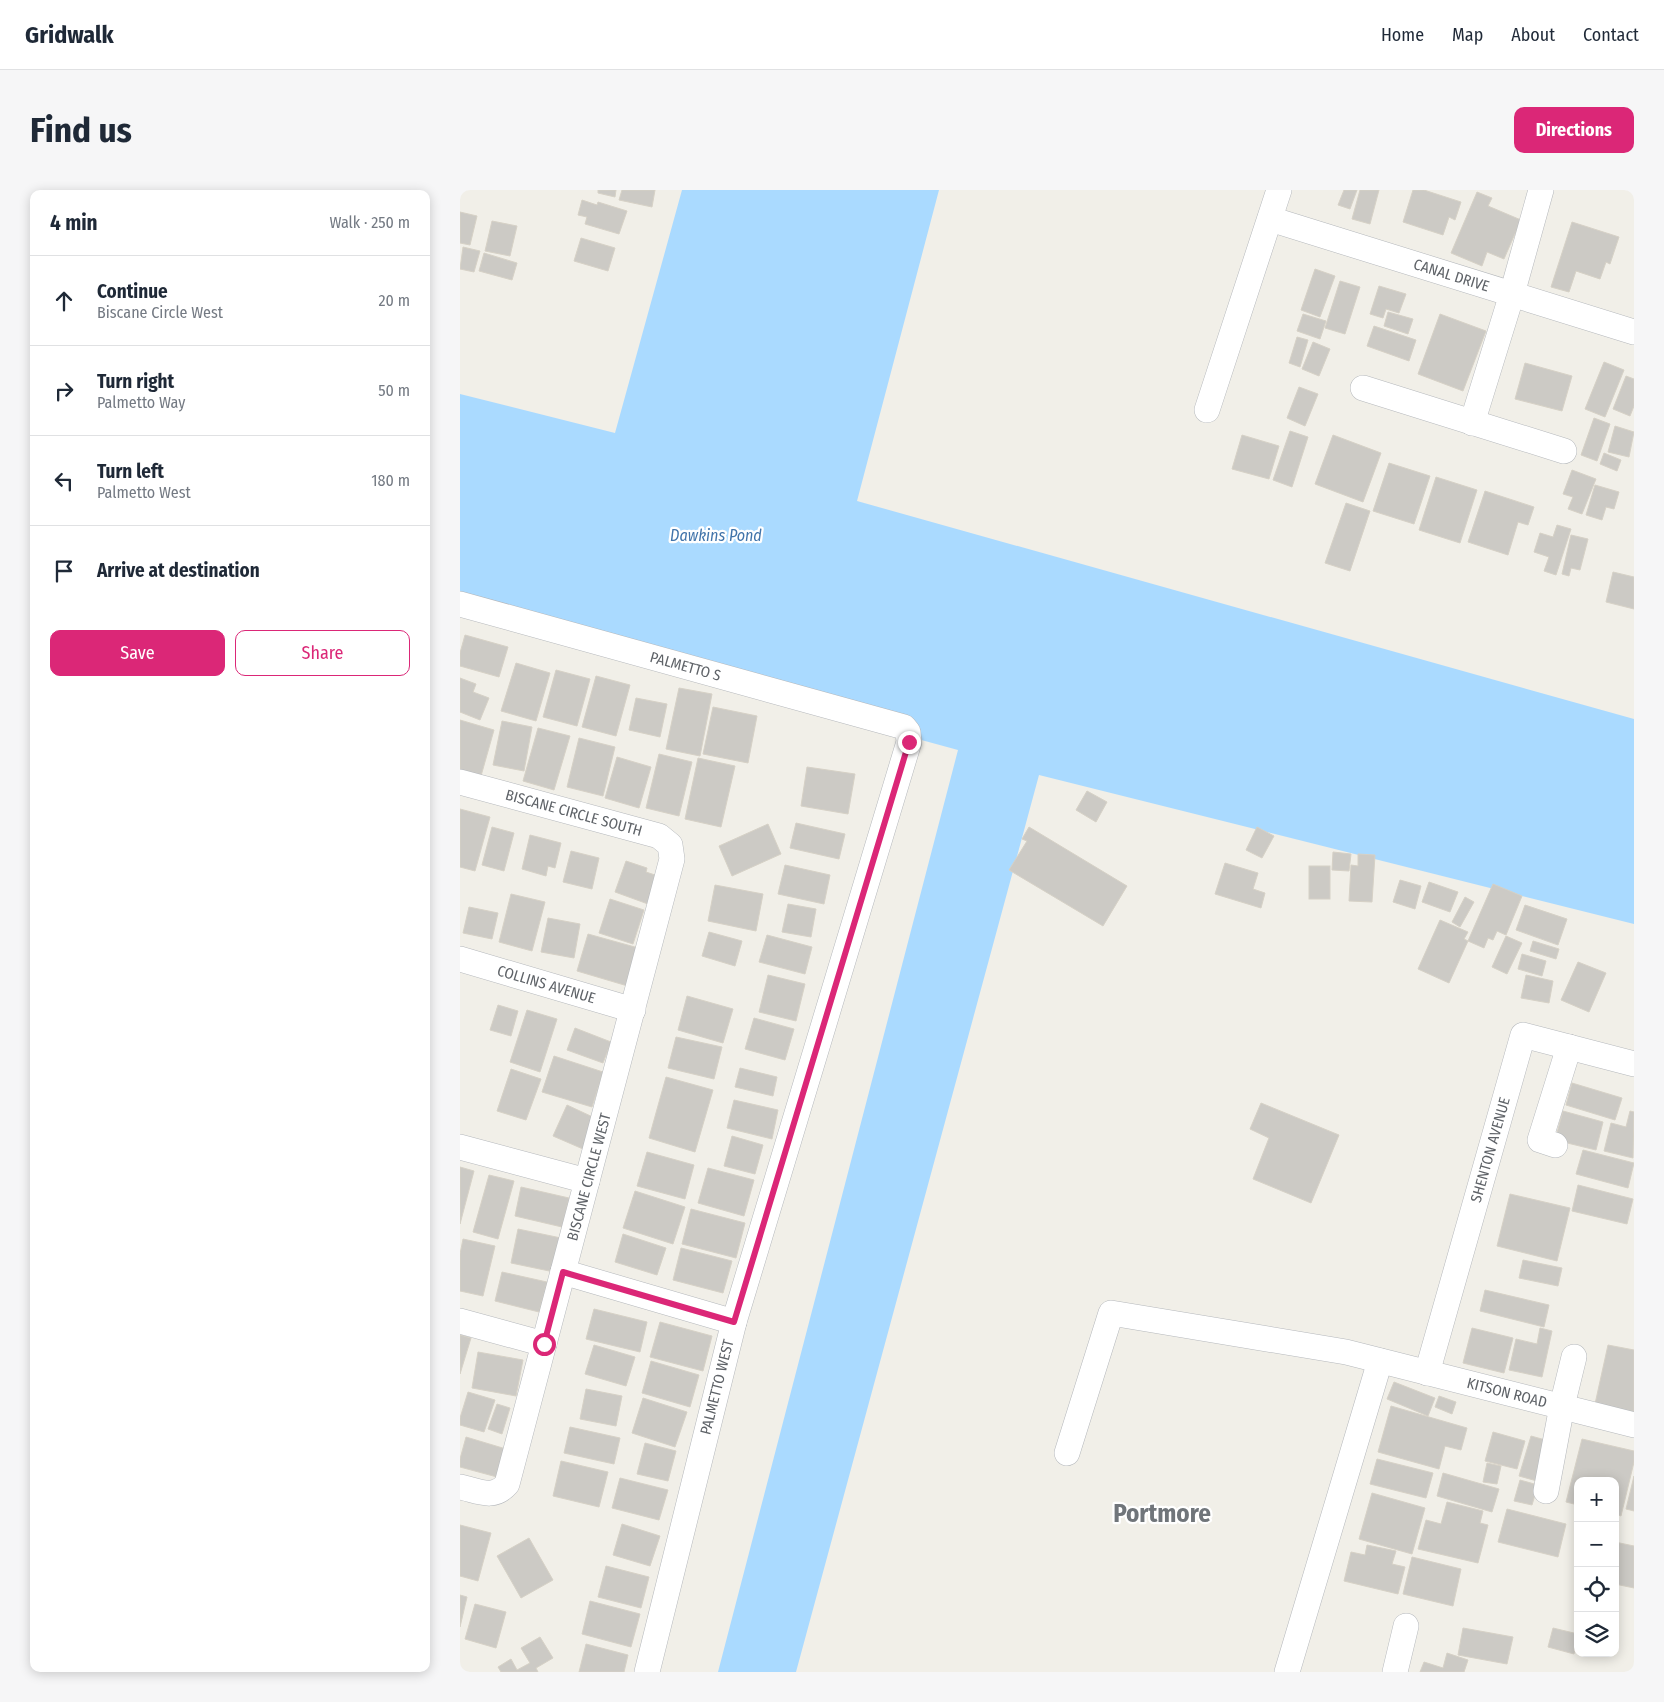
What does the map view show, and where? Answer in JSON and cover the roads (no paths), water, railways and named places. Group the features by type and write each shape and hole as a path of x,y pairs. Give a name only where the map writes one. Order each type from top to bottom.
{"street":[{"path":"1206,410 1280,190"},
{"path":"1472,423 1542,190"},
{"name":"CANAL DRIVE","path":"1270,219 1634,332"},
{"path":"1363,388 1564,450"},
{"name":"PALMETTO S","path":"460,604 904,727 908,732"},
{"name":"PALMETTO WEST","path":"647,1672 734,1322 909,742 908,732"},
{"name":"BISCANE CIRCLE SOUTH","path":"460,782 659,836 670,845 672,859"},
{"name":"BISCANE CIRCLE WEST","path":"460,1487 493,1494 501,1492 507,1484 672,859"},
{"name":"COLLINS AVENUE","path":"460,959 633,1010"},
{"name":"SHENTON AVENUE","path":"1427,1373 1524,1035 1634,1064"},
{"path":"1555,1145 1540,1140 1569,1047"},
{"path":"460,1147 587,1182"},
{"path":"563,1272 734,1322"},
{"name":"KITSON ROAD","path":"1067,1453 1111,1313 1346,1352 1634,1425"},
{"path":"460,1321 544,1344"},
{"path":"1546,1490 1562,1406 1574,1357"},
{"path":"1287,1672 1380,1361"},
{"path":"1395,1672 1406,1626"}],"water":[{"name":"Dawkins Pond","path":"682,190 939,190 857,501 1634,719 1634,924 1039,775 796,1672 718,1672 958,750 460,614 460,394 615,433"}],"district":[{"name":"Portmore","path":"1162,1514"}]}
